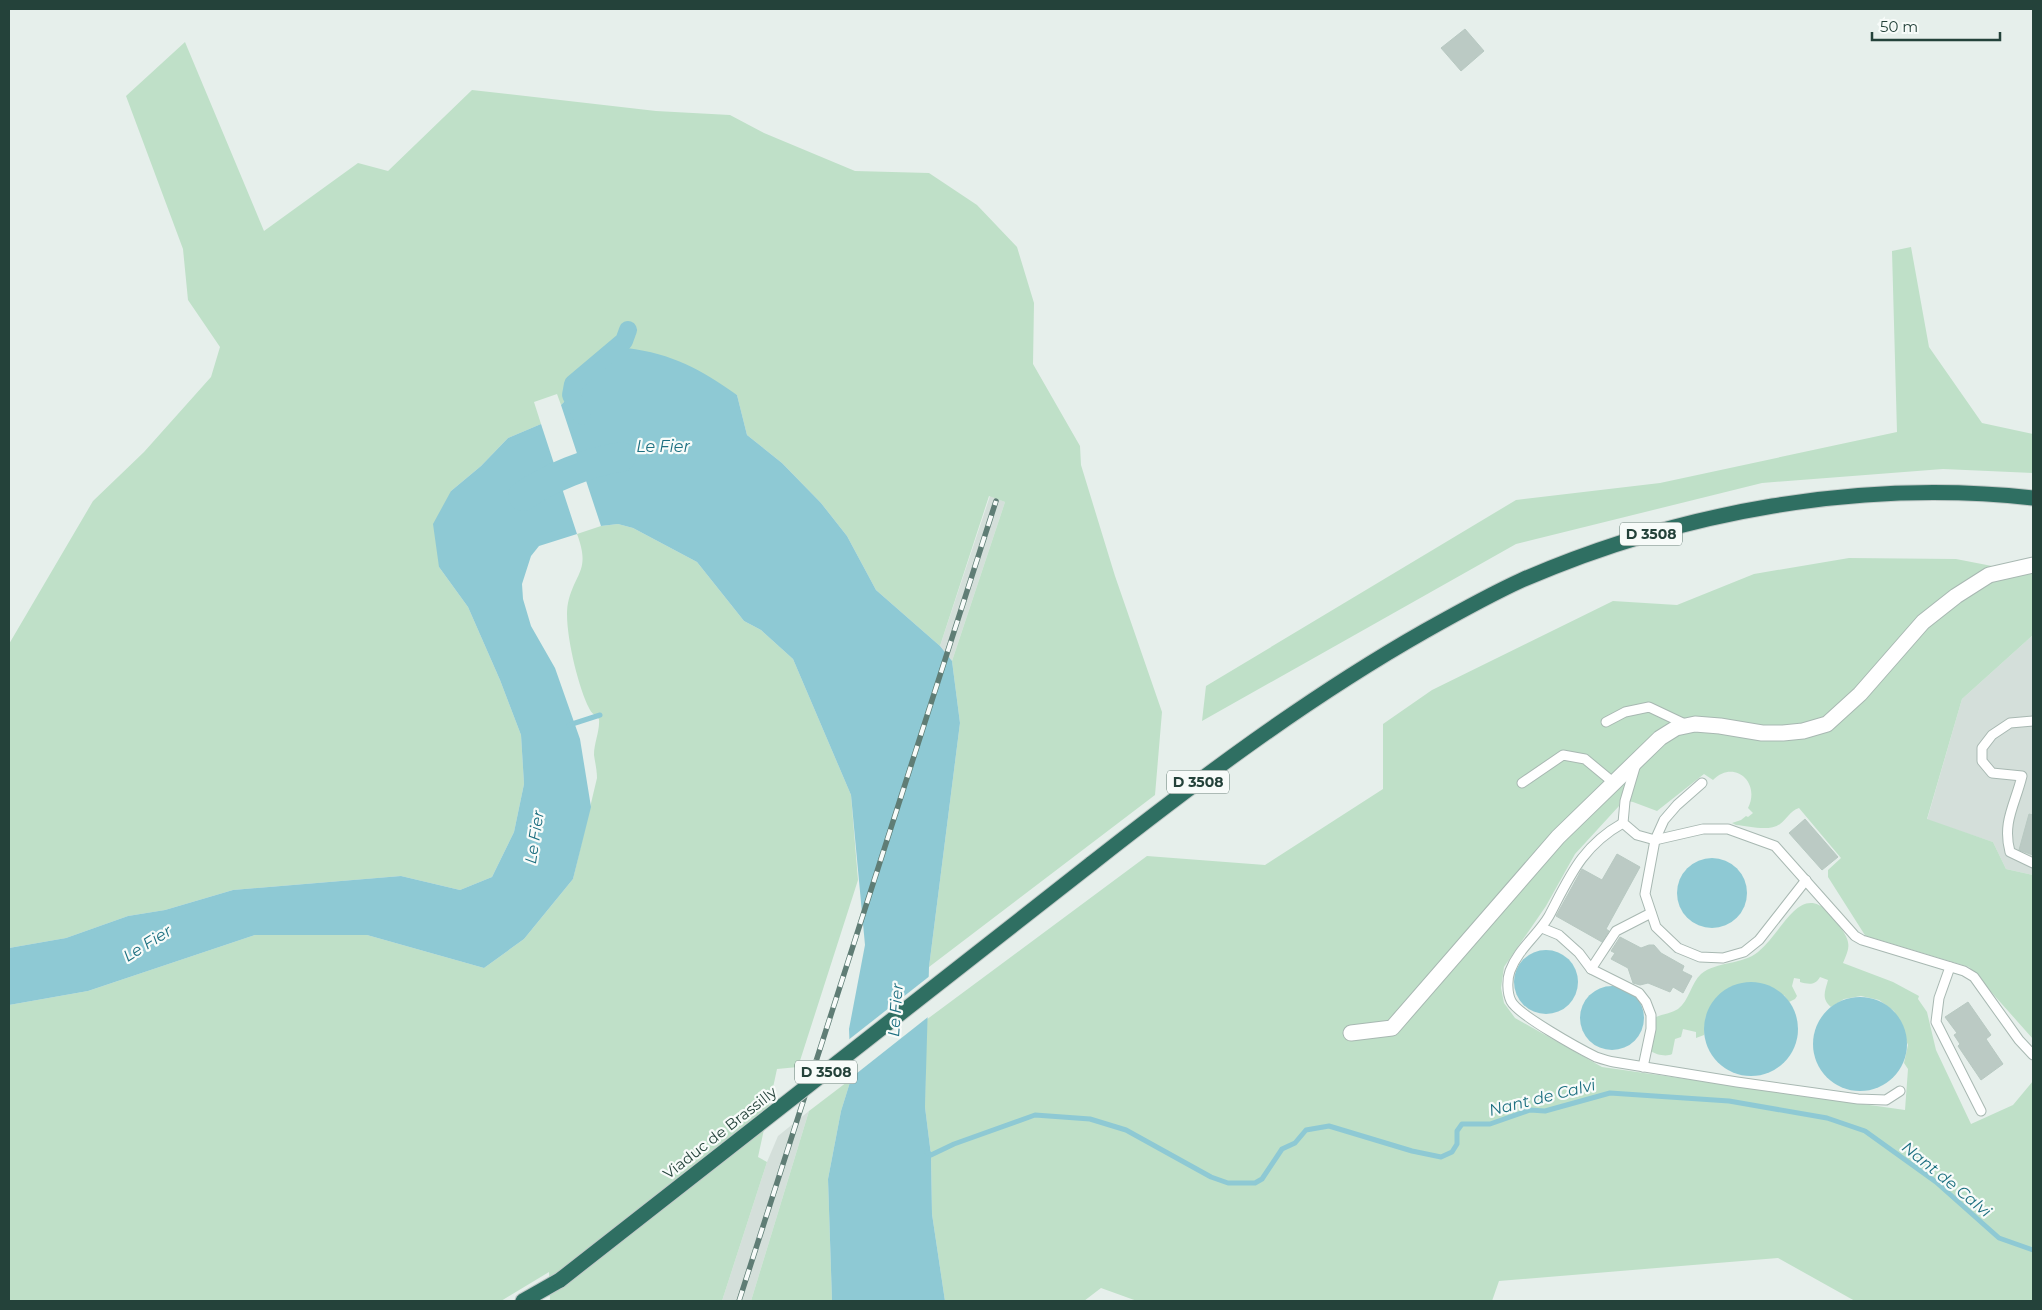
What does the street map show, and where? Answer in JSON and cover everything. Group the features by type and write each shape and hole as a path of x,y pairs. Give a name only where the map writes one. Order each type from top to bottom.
{"highway":[{"name":"Viaduc de Brassilly","path":"560,1280 1165,806 1306,704 1387,652 1471,605 1580,556 1647,535 1729,514 1796,502 1873,495 1944,493 2033,498"},
{"name":"D 3508","path":"523,1301 560,1280"},
{"name":"D 3508","path":"537,1301 560,1280"}],"street":[{"path":"1351,1033 1392,1028 1552,844 1660,738 1676,728 1695,724 1738,730 1783,733 1803,731 1828,724 1860,694 1923,622 1956,596 1989,576 2033,565"}],"lane":[{"path":"1606,722 1625,712 1649,706 1687,726"},
{"path":"2030,862 2010,852 2006,838 2008,821 2022,776 1992,773 1982,761 1982,748 1992,735 2010,723 2033,721"},
{"path":"1522,783 1563,754 1585,759 1614,783"},
{"path":"1623,822 1625,801 1637,760"},
{"path":"1702,784 1677,805 1664,820 1655,840 1645,894 1656,927 1678,948 1700,957 1723,958 1744,952 1759,940 1806,880"},
{"path":"1623,822 1637,835 1655,840 1703,828 1728,829 1776,846 1855,936 1862,940 1964,971 1974,977 2019,1040 2033,1055"},
{"path":"1623,822 1591,845 1576,866 1542,928 1516,958 1510,973 1508,986 1511,1001 1521,1013 1597,1057 1614,1062 1858,1099 1886,1100 1900,1090"},
{"path":"1591,969 1616,931 1651,913"},
{"path":"1542,928 1559,935 1579,953 1591,969 1639,993 1646,1002 1651,1015 1651,1029 1643,1067"},
{"path":"1950,967 1939,998 1936,1022 1981,1111"}],"shaded area":[{"path":"990,496 1005,502 952,661 940,646"},
{"path":"2033,635 2033,875 2006,869 1993,842 1927,820 1962,699"},
{"path":"809,1111 751,1301 722,1301 767,1162 778,1136"}],"green space":[{"path":"185,42 264,231 358,163 388,171 472,90 656,111 730,115 764,133 855,171 929,173 977,205 1017,247 1034,303 1033,364 1080,446 1081,465 1115,576 1162,712 1155,795 929,967 960,723 952,661 1005,502 989,496 940,646 876,590 847,536 821,503 782,463 747,435 737,395 627,348 583,383 561,405 557,394 534,402 541,424 508,438 481,466 451,491 439,567 468,607 500,680 521,735 524,784 514,832 492,877 460,890 401,876 233,890 165,910 128,916 66,938 9,948 9,644 93,501 144,452 211,377 220,347 188,300 183,249 126,96"},
{"path":"1911,247 1929,347 1982,423 2033,434 2033,473 1943,469 1762,483 1516,544 1202,721 1206,686 1516,500 1660,483 1897,432 1892,251"},
{"path":"618,524 633,528 697,562 744,621 761,630 793,659 851,795 858,880 798,1067 777,1069 758,1157 767,1162 722,1301 550,1301 549,1272 501,1301 9,1301 9,1005 88,991 255,935 367,935 484,968 524,939 573,879 597,778 594,755 599,719 589,708 576,672 568,626 568,603 582,564 581,546 577,534 601,526"},
{"path":"1849,558 1956,559 2033,574 2033,635 1962,699 1927,819 1993,842 2006,869 2033,875 2033,1039 1969,967 1873,938 1868,940 1828,877 1828,870 1841,858 1799,808 1793,811 1780,824 1770,828 1732,823 1753,813 1748,808 1751,790 1748,782 1743,776 1729,772 1721,774 1713,780 1704,774 1657,811 1633,802 1620,800 1619,806 1575,854 1546,906 1504,967 1501,988 1504,1003 1515,1018 1602,1067 1905,1110 1908,1069 1904,1063 1908,1045 1894,1011 1879,1000 1861,996 1844,999 1831,1007 1825,998 1828,980 1820,977 1811,984 1800,982 1800,979 1794,978 1792,986 1797,996 1789,1002 1784,995 1706,1015 1704,1035 1696,1038 1696,1032 1683,1029 1681,1037 1675,1039 1672,1054 1661,1055 1651,1051 1656,1017 1682,1006 1701,974 1714,967 1752,956 1768,942 1796,909 1806,904 1816,904 1828,911 1847,938 1848,949 1843,963 1893,982 1919,996 1918,999 1927,1012 1936,1050 1971,1124 2013,1105 2033,1081 2033,1301 1855,1301 1778,1258 1499,1281 1492,1301 1137,1301 1101,1288 1084,1301 945,1301 932,1214 931,1155 925,1107 926,1020 1147,856 1265,865 1383,789 1383,724 1432,690 1613,601 1677,605 1754,574"},
{"path":"851,1079 841,1111 828,1179 832,1301 751,1301 809,1111"}],"water":[{"name":"Le Fier","path":"627,348 658,354 685,364 698,370 737,395 747,435 782,463 821,503 847,536 876,590 940,646 952,661 960,723 929,967 925,1107 931,1155 932,1214 945,1301 832,1301 828,1179 841,1111 851,1079 849,1029 865,945 851,795 793,659 761,630 744,621 697,562 633,528 618,524 601,526 561,405 583,383"},
{"name":"Le Fier","path":"541,424 577,534 539,546 531,556 522,584 523,599 531,626 555,668 580,739 591,807 573,879 524,939 484,968 367,935 255,935 88,991 9,1005 9,948 66,938 128,916 165,910 233,890 401,876 460,890 492,877 514,832 524,784 521,735 500,680 468,607 439,567 433,524 451,491 481,466 508,438"},
{"path":"1719,858 1732,864 1741,873 1745,879 1747,893 1745,907 1737,918 1726,926 1705,928 1698,926 1687,918 1679,907 1677,886 1679,879 1687,868 1698,860"},
{"path":"1540,950 1552,950 1569,959 1576,970 1578,982 1576,994 1569,1005 1552,1014 1540,1014 1528,1009 1519,1000 1514,988 1514,976 1519,964 1528,955"},
{"path":"1751,982 1769,986 1784,996 1794,1011 1798,1029 1794,1047 1784,1062 1769,1072 1751,1076 1733,1072 1718,1062 1708,1047 1704,1029 1708,1011 1718,996 1733,986"},
{"path":"1606,986 1618,986 1635,995 1642,1006 1644,1018 1642,1030 1635,1041 1618,1050 1606,1050 1594,1045 1585,1036 1580,1024 1580,1012 1585,1000 1594,991"},
{"path":"1860,997 1878,1001 1893,1011 1903,1026 1907,1044 1903,1062 1893,1077 1878,1087 1860,1091 1842,1087 1827,1077 1817,1062 1813,1044 1817,1026 1827,1011 1842,1001"}],"pier":[{"path":"931,975 928,1017 847,1081 847,1041"}],"building":[{"path":"1465,29 1484,51 1461,71 1441,48"},
{"path":"2029,814 2033,815 2033,855 2019,850"},
{"path":"1805,819 1838,857 1822,870 1789,833"},
{"path":"1617,854 1640,867 1606,929 1609,931 1602,942 1556,916 1582,869 1602,880"},
{"path":"1620,937 1641,948 1654,945 1661,953 1684,966 1682,971 1692,976 1683,993 1673,987 1670,992 1648,983 1640,985 1633,983 1628,968 1611,959 1615,953 1611,951"},
{"path":"1968,1002 1991,1035 1986,1039 2003,1064 1981,1080 1958,1046 1960,1044 1954,1035 1957,1033 1945,1017"}],"waterway":[{"path":"582,416 571,395 573,384 624,341 628,330"},
{"name":"Le Fier","path":"523,496 544,483 570,472 596,462 621,457"},
{"path":"569,725 600,715"},
{"name":"Nant de Calvi","path":"927,1152 931,1155 954,1144 1035,1115 1090,1119 1126,1130 1211,1177 1228,1183 1255,1183 1262,1179 1282,1149 1295,1143 1306,1130 1329,1126 1412,1151 1441,1157 1452,1152 1457,1144 1457,1131 1462,1124 1490,1124 1530,1110 1545,1111 1610,1093 1729,1101 1827,1118 1865,1131 1936,1182 1999,1238 2033,1250"}],"railway":[{"path":"739,1301 996,501"}]}
